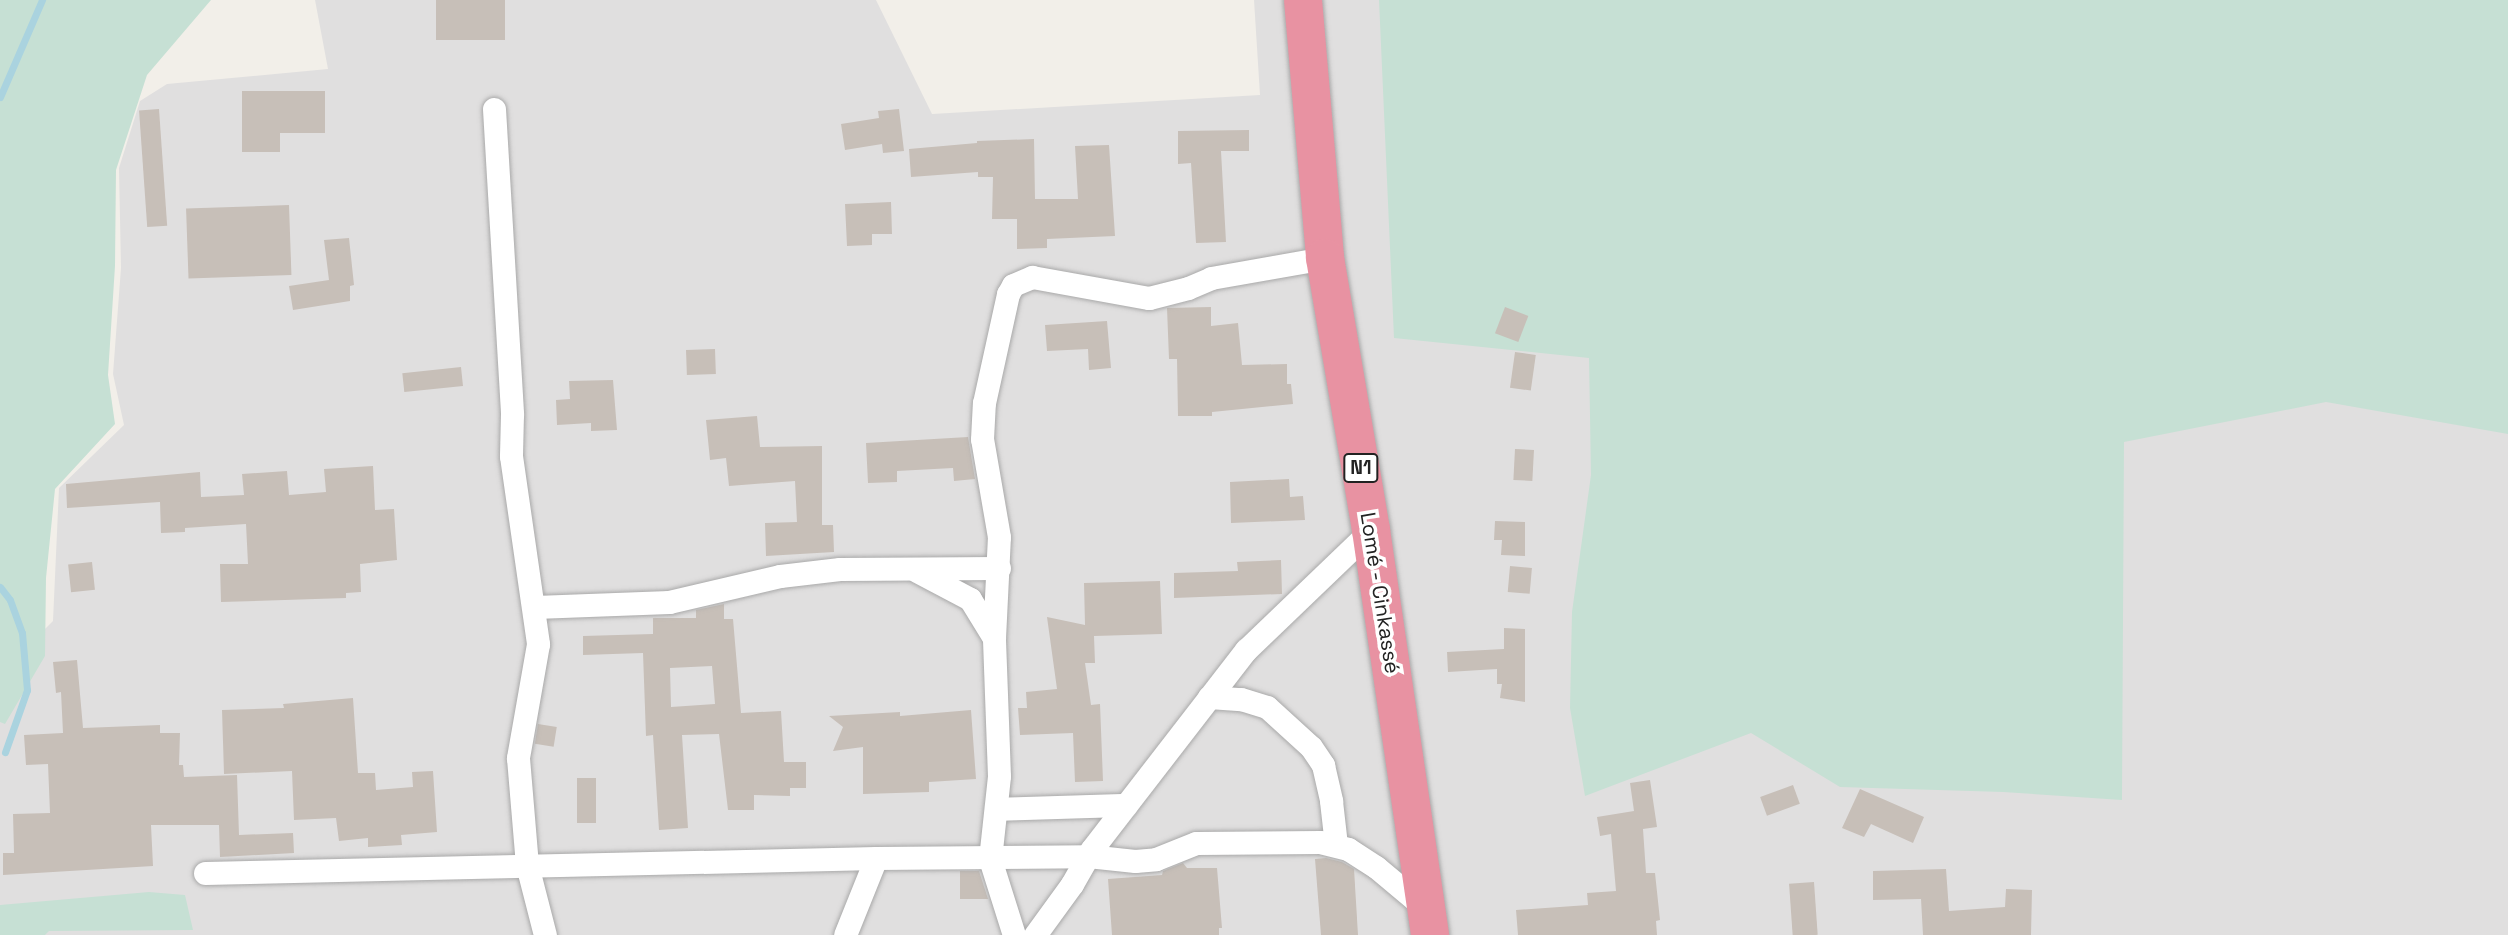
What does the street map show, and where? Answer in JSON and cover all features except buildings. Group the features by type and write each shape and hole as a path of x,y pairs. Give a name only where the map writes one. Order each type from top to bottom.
{"highway":[{"name":"Lomé - Cinkassé","path":"1303,0 1325,258 1371,530 1429,923"}],"street":[{"path":"494,109 512,414 511,456 535,607 538,643 518,758 527,865 545,935"},
{"path":"1014,935 990,859 996,810 999,737 993,638 999,537 982,439 990,373 1006,302 1013,285 1032,277 1149,298 1188,288 1211,278 1325,258"},
{"path":"1035,935 1050,917 1088,856 1246,650 1371,530"},
{"path":"909,568 946,584 970,599 993,638"},
{"path":"535,607 669,601 780,576 840,569 999,568"},
{"path":"1209,697 1241,699 1267,707 1311,747 1323,765 1331,801 1336,845"},
{"path":"996,810 1126,805"},
{"path":"205,873 876,858 1088,856 1135,862 1156,859 1196,844 1291,841 1336,845 1376,867 1429,923"},
{"path":"845,935 876,858"}],"shaded area":[{"path":"315,0 876,0 932,114 1260,95 1254,0 2508,0 2508,935 0,935 0,659 16,658 53,621 59,488 124,425 113,374 121,268 119,168 140,101 167,84 328,69"}],"green space":[{"path":"0,0 211,0 147,75 116,170 115,266 108,375 115,424 55,489 46,578 45,656 5,724 0,722"},
{"path":"1379,0 2508,0 2508,434 2326,402 2124,442 2122,800 2003,792 1840,787 1751,733 1585,796 1570,708 1572,612 1591,475 1589,358 1394,338"},
{"path":"149,892 185,895 193,930 49,931 45,935 0,935 0,905"}],"waterway":[{"path":"0,97 42,0"},
{"path":"0,587 10,600 22,633 27,690 5,752"}]}
